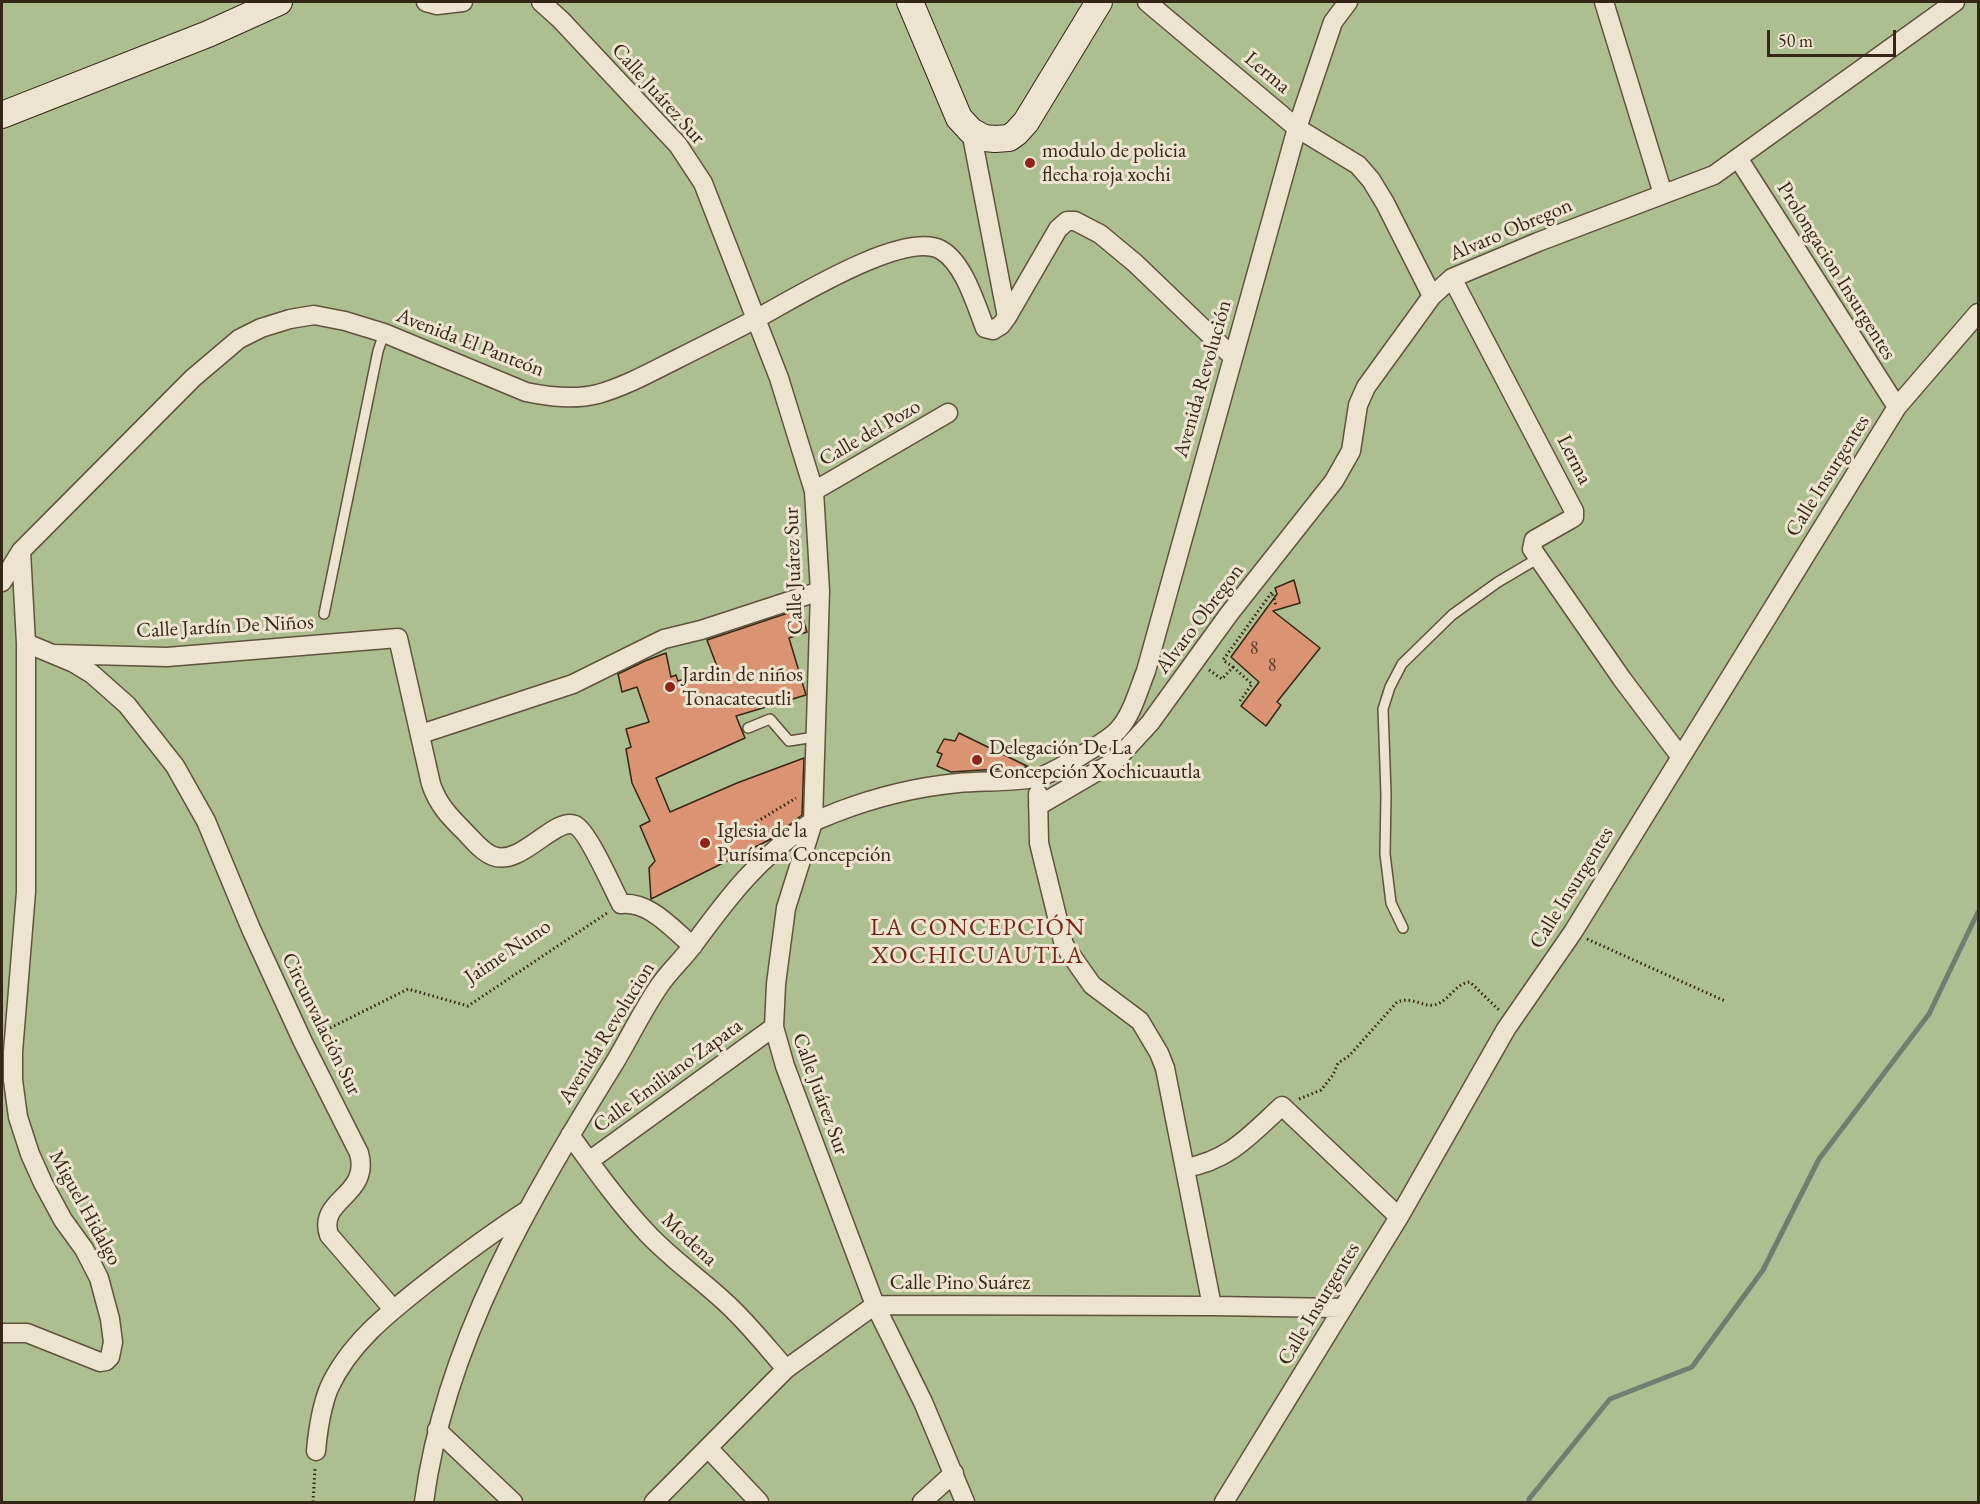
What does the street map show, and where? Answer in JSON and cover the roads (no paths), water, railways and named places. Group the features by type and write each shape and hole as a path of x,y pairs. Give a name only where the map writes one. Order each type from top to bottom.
{"main road":[{"path":"2,115 208,34 279,2"},
{"path":"910,2 959,118 971,131 984,138 1009,138 1026,122 1099,2"}],"street":[{"path":"426,2 437,5 462,2"},
{"name":"Calle Juárez Sur","path":"541,2 561,20 678,145 703,183 778,378 814,491 820,591 813,822 786,908 776,984 774,1027 785,1066 875,1305 923,1402 965,1503"},
{"name":"Lerma","path":"1147,2 1297,128 1358,165 1371,180 1385,203 1432,296"},
{"name":"Avenida Revolución","path":"1083,754 1117,731 1131,710 1146,671 1297,128 1333,22 1348,2"},
{"path":"1605,2 1663,194"},
{"name":"Alvaro Obregon","path":"1038,806 1114,761 1150,723 1229,614 1334,481 1351,451 1358,405 1366,387 1432,296 1452,278 1538,242 1714,175 1955,2"},
{"path":"971,131 1007,317"},
{"name":"Prolongacion Insurgentes","path":"1738,158 1897,407"},
{"path":"1007,317 1061,226 1067,221 1075,221 1100,234 1135,263 1233,357"},
{"name":"Avenida El Panteón","path":"2,582 21,551 193,378 239,339 261,328 290,319 314,315 345,321 384,333 526,392 566,398 596,394 628,384 755,319 804,291 865,262 908,247 928,245 941,250 953,260 967,283 985,328 993,330 1007,317"},
{"name":"Lerma","path":"1452,278 1574,511 1574,517 1534,540 1532,549 1537,559"},
{"name":"Calle Insurgentes","path":"1224,1503 1399,1217 1506,1029 1573,932 1897,407 1978,313"},
{"name":"Calle del Pozo","path":"814,491 948,413"},
{"path":"21,551 26,643"},
{"path":"1537,559 1680,756"},
{"path":"693,946 646,908 633,903 621,904 585,836 574,825 562,826 510,857 500,858 485,852 438,802 431,784 421,734 573,684 664,639 701,630 820,591"},
{"name":"Calle Jardín De Niños","path":"54,654 167,657 398,638 421,734"},
{"name":"Circunvalación Sur","path":"26,643 54,654 92,674 127,705 175,766 206,821 251,929 303,1042 356,1146 361,1161 362,1169 357,1183 331,1212 327,1223 329,1235 393,1309"},
{"name":"Miguel Hidalgo","path":"2,1333 27,1333 100,1362 108,1359 113,1342 110,1319 99,1278 43,1184 30,1154 15,1101 13,1052 26,891 26,643"},
{"name":"Avenida Revolucion","path":"424,1503 437,1430 452,1376 528,1210 660,985 693,946 728,897 772,851 813,822 864,801 911,789 956,783 1038,778 1083,754"},
{"path":"1038,778 1039,843 1064,945 1092,985 1140,1022 1155,1045 1165,1068 1212,1306"},
{"name":"Calle Emiliano Zapata","path":"589,1161 774,1027"},
{"path":"1185,1168 1201,1165 1226,1155 1282,1106 1399,1217"},
{"name":"Modena","path":"570,1135 646,1232 678,1263 724,1301 786,1369"},
{"path":"316,1451 322,1408 330,1388 354,1348 393,1309 487,1236 528,1210"},
{"name":"Calle Pino Suárez","path":"654,1503 786,1369 875,1305 1342,1308"},
{"path":"437,1430 513,1503"},
{"path":"709,1449 759,1503"},
{"path":"922,1503 954,1473"}],"lane":[{"path":"324,614 378,351 384,333"},
{"path":"1403,928 1391,903 1385,854 1386,794 1383,708 1390,687 1402,664 1452,615 1498,582 1537,559"},
{"path":"748,728 770,719 789,741 815,737"}],"waterway":[{"path":"1529,1502 1529,1499 1610,1399 1692,1367 1763,1270 1819,1159 1929,1014 1978,912"}],"place":[{"name":"modulo de policia flecha roja xochi","path":"1030,163"},
{"name":"Jardin de niños Tonacatecutli","path":"670,687"},
{"name":"Delegación De La Concepción Xochicuautla","path":"977,760"},
{"name":"Iglesia de la Purísima Concepción","path":"705,843"}],"district":[{"name":"LA CONCEPCIÓN XOCHICUAUTLA","path":"978,942"}]}
